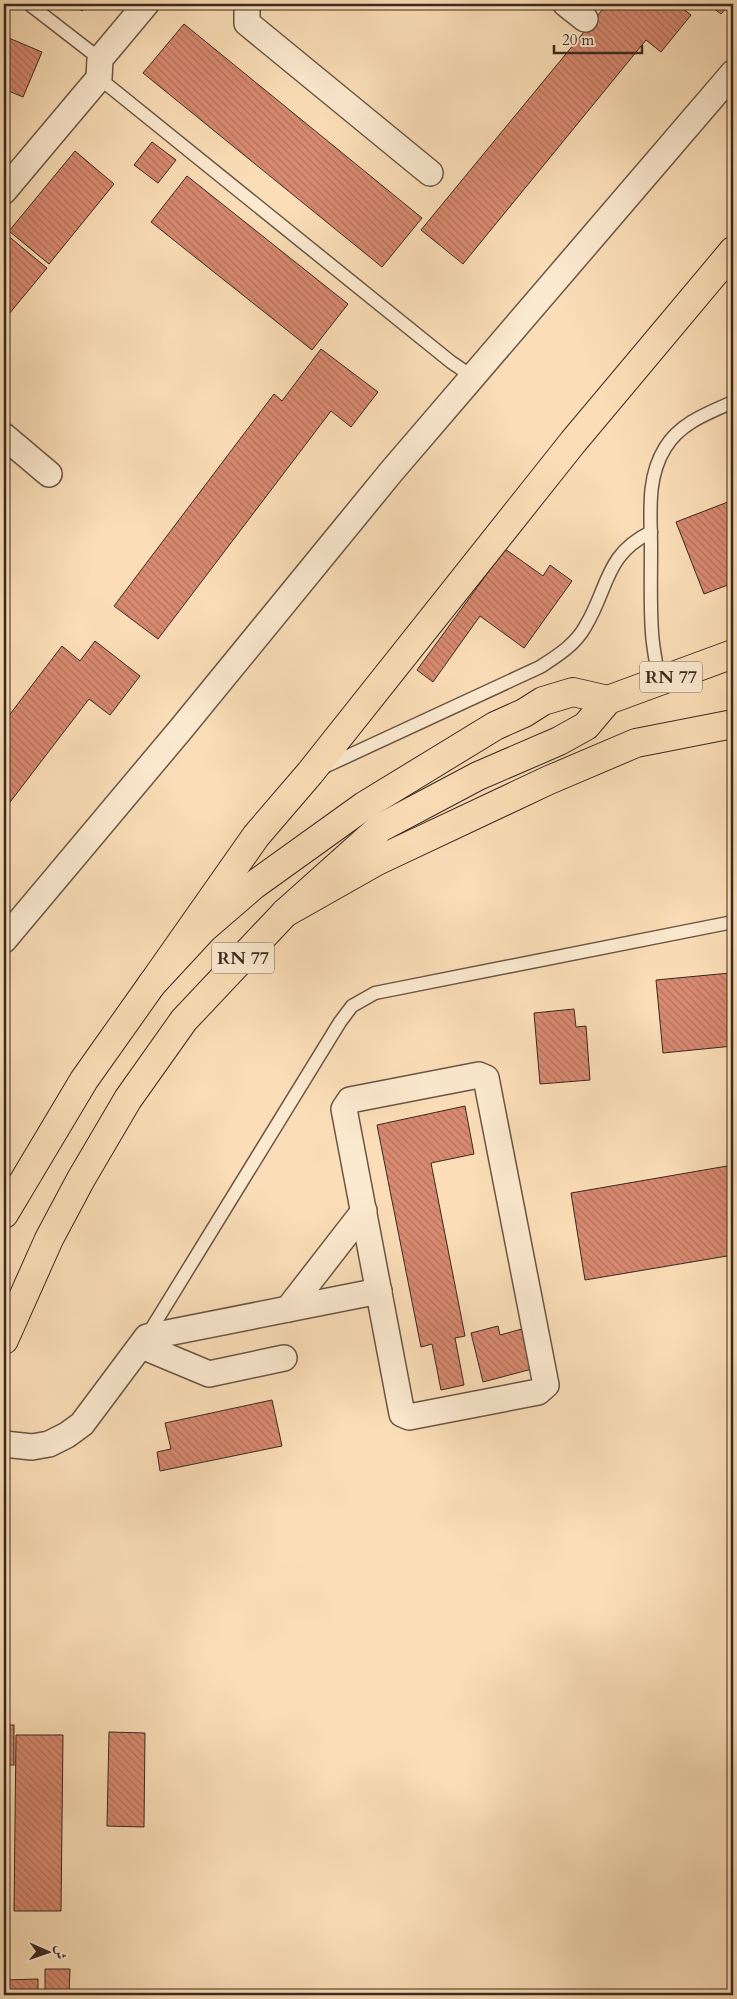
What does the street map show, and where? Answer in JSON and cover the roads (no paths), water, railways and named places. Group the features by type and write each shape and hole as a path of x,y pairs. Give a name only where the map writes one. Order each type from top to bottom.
{"main road":[{"path":"152,984 256,836 310,773 573,442 733,251"},
{"name":"RN 77","path":"4,1340 49,1239 81,1179 128,1099 184,1020 285,913 380,828 478,776 558,741 586,726 608,700 733,654"},
{"name":"RN 77","path":"4,1214 84,1080 152,984 203,929 254,885 364,806 495,726 524,713 543,701 573,692 608,700"},
{"path":"285,913 377,861 550,780 636,743 733,724"}],"street":[{"path":"4,191 99,69 146,4"},
{"path":"246,4 247,23 430,173"},
{"path":"4,940 187,722 391,472 733,73"},
{"path":"4,436 49,474"},
{"path":"479,1075 486,1078 546,1386 538,1392 409,1417 402,1414 379,1291 344,1109 350,1100 479,1075"},
{"path":"288,1309 364,1211"},
{"path":"4,1444 32,1447 49,1444 67,1435 82,1424 144,1341 379,1291"},
{"path":"144,1341 209,1374 284,1358"}],"lane":[{"path":"29,4 99,69 451,362 473,377"},
{"path":"659,682 652,634 651,485 656,465 665,447 679,431 696,418 733,402"},
{"path":"310,773 540,667 559,654 574,642 585,627 612,566 623,551 638,538 651,532"},
{"path":"144,1341 340,1022 352,1006 375,993 733,922"}]}
